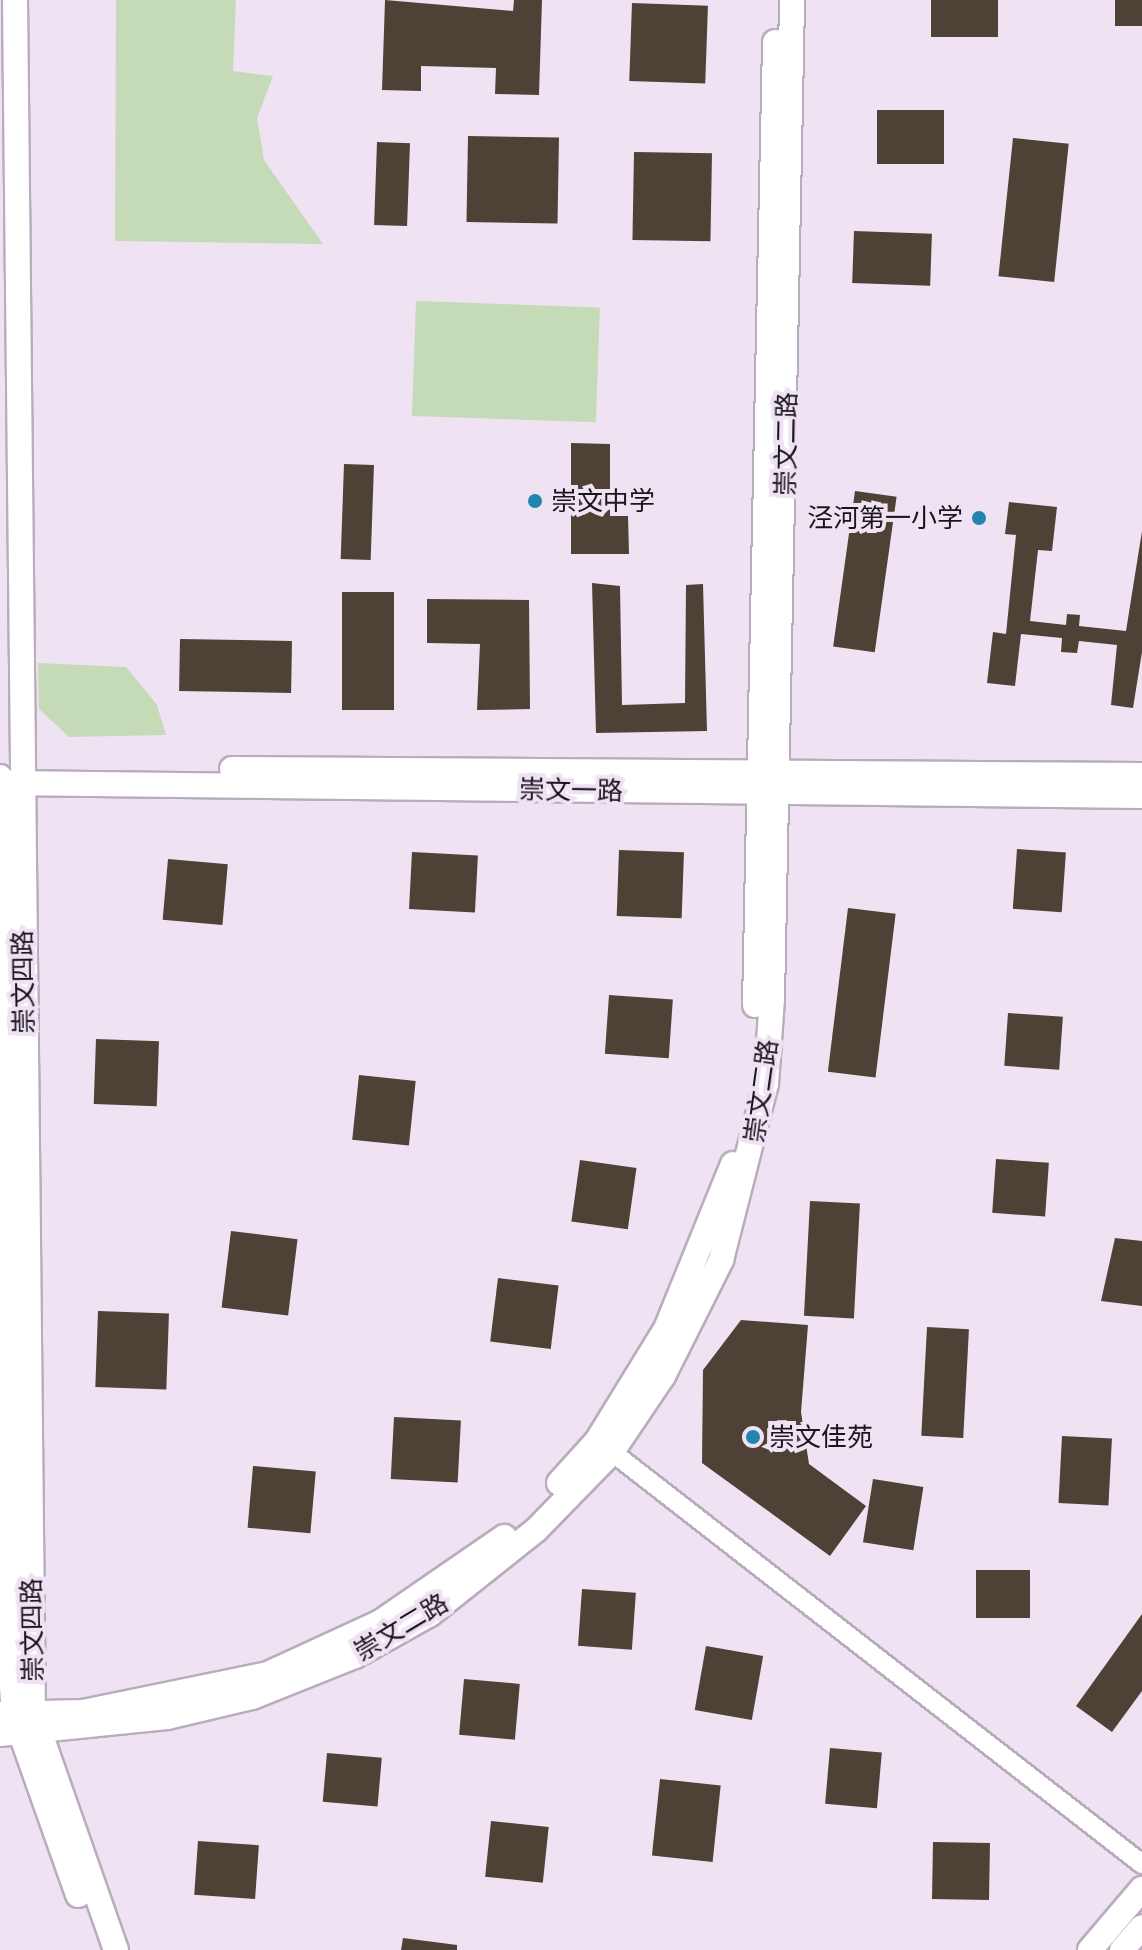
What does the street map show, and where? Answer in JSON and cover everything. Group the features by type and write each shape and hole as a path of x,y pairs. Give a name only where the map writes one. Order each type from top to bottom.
{"street":[{"name":"崇文四路","path":"15,0 7,777 17,1723 98,1950"},
{"name":"崇文二路","path":"771,783 776,0"},
{"name":"崇文二路","path":"17,1723 182,1714 252,1697 355,1656 485,1573 604,1447 666,1329 732,1169 751,1083 771,783 792,0"},
{"name":"崇文一路","path":"771,783 1142,775"},
{"name":"崇文一路","path":"7,777 771,783 1142,796"},
{"path":"604,1447 1142,1864"},
{"name":"崇文四路","path":"17,1723 116,1950"},
{"path":"1090,1950 1142,1889"},
{"path":"1122,1950 1142,1927"}],"green space":[{"path":"116,0 236,0 233,71 273,76 257,118 264,160 323,244 115,241"},
{"path":"416,301 600,307 596,422 412,416"},
{"path":"38,663 126,667 157,705 166,735 69,737 39,709"}],"building":[{"path":"385,0 513,11 514,0 542,0 539,95 495,94 496,68 421,66 421,91 382,90"},
{"path":"931,0 998,0 998,37 931,37"},
{"path":"1115,0 1142,0 1142,26 1115,26"},
{"path":"632,3 708,6 705,84 629,81"},
{"path":"877,110 944,110 944,164 877,164"},
{"path":"468,136 559,138 557,224 466,222"},
{"path":"1013,138 1069,144 1054,282 998,276"},
{"path":"377,142 410,143 407,226 374,225"},
{"path":"634,152 712,153 710,241 632,240"},
{"path":"854,231 932,234 930,286 852,283"},
{"name":"崇文中学","path":"571,443 610,444 610,516 628,516 629,554 571,554"},
{"path":"344,464 374,465 371,560 341,559"},
{"name":"泾河第一小学","path":"855,491 897,497 875,652 833,646"},
{"name":"泾河第一小学","path":"1009,502 1057,507 1052,551 1038,550 1030,621 1066,625 1067,614 1080,615 1079,626 1126,631 1142,531 1142,652 1133,708 1111,705 1117,645 1079,641 1077,653 1061,652 1062,638 1021,634 1015,686 987,683 993,632 1006,634 1016,535 1005,534"},
{"name":"崇文中学","path":"592,583 620,586 622,705 685,703 686,585 703,584 707,731 596,733"},
{"path":"342,592 394,592 394,710 342,710"},
{"path":"427,599 529,600 530,709 477,710 480,644 427,643"},
{"path":"180,639 292,641 291,693 179,691"},
{"path":"1017,849 1066,852 1062,912 1013,909"},
{"path":"619,850 684,852 682,918 617,916"},
{"path":"412,852 478,855 475,912 409,909"},
{"path":"168,859 228,864 222,925 163,920"},
{"path":"848,908 896,914 876,1078 828,1072"},
{"path":"609,995 673,999 669,1058 605,1054"},
{"path":"1008,1013 1063,1017 1059,1070 1004,1066"},
{"path":"96,1039 159,1041 157,1106 94,1104"},
{"path":"359,1075 416,1081 409,1146 352,1140"},
{"path":"996,1159 1049,1163 1045,1217 992,1213"},
{"path":"580,1160 636,1168 628,1229 571,1221"},
{"path":"810,1201 860,1204 854,1318 804,1316"},
{"path":"231,1231 298,1239 288,1316 222,1307"},
{"path":"1115,1238 1142,1241 1142,1306 1101,1301"},
{"path":"498,1278 559,1285 551,1349 490,1342"},
{"path":"98,1311 169,1313 166,1389 95,1387"},
{"name":"崇文佳苑","path":"741,1320 808,1325 801,1412 809,1464 866,1506 830,1556 702,1463 703,1370"},
{"name":"崇文佳苑","path":"927,1327 969,1329 963,1438 921,1436"},
{"path":"394,1417 461,1421 458,1482 391,1479"},
{"path":"1062,1436 1112,1439 1108,1506 1058,1503"},
{"path":"253,1466 316,1471 310,1533 248,1528"},
{"name":"崇文佳苑","path":"873,1479 923,1487 913,1550 863,1542"},
{"path":"976,1570 1030,1570 1030,1618 976,1618"},
{"path":"582,1589 636,1593 632,1650 578,1646"},
{"path":"1142,1614 1142,1691 1112,1732 1076,1706"},
{"path":"706,1646 763,1656 752,1720 695,1710"},
{"path":"464,1679 520,1684 515,1740 459,1735"},
{"path":"830,1748 882,1753 877,1808 825,1804"},
{"path":"327,1753 382,1758 378,1807 323,1802"},
{"path":"660,1779 721,1785 713,1862 652,1856"},
{"path":"491,1821 549,1827 543,1883 485,1877"},
{"path":"198,1841 259,1845 255,1899 194,1895"},
{"path":"933,1842 990,1843 989,1900 932,1899"},
{"path":"403,1938 457,1945 457,1950 401,1950"}],"place":[{"name":"崇文中学","path":"535,501"},
{"name":"泾河第一小学","path":"979,518"},
{"name":"崇文佳苑","path":"753,1437"}]}
